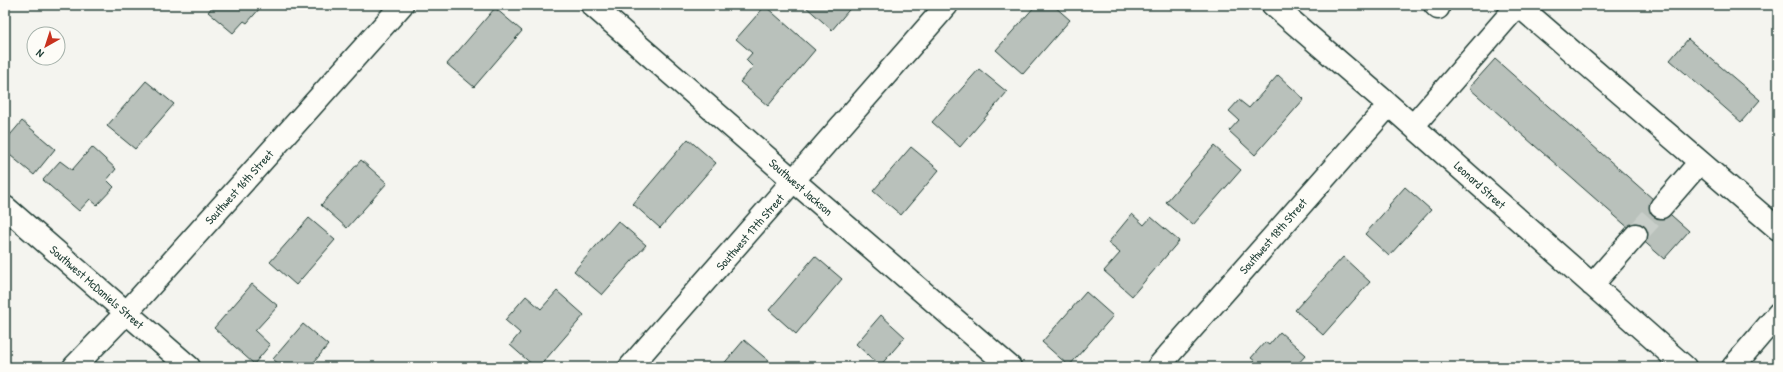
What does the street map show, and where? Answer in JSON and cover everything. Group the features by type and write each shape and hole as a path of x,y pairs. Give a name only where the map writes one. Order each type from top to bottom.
{"street":[{"name":"Southwest 16th Street","path":"74,367 126,312 402,5"},
{"name":"Southwest Jackson","path":"592,5 794,182 1010,367"},
{"name":"Southwest 17th Street","path":"630,367 794,182 947,5"},
{"name":"Leonard Street","path":"1273,5 1413,126 1685,367"},
{"path":"1413,126 1518,5 1778,229"},
{"name":"Southwest 18th Street","path":"1158,367 1389,105"},
{"path":"1661,207 1700,162"},
{"name":"Southwest McDaniels Street","path":"5,207 189,367"},
{"path":"1592,285 1636,235"},
{"path":"1733,367 1778,314"}],"building":[{"path":"214,5 260,5 261,7 247,23 244,21 233,33 208,12"},
{"path":"853,5 832,30 805,6"},
{"path":"1036,5 1053,5 1070,20 1023,74 996,50"},
{"path":"765,6 815,50 768,106 740,82 753,67 746,60 752,53 736,39"},
{"path":"495,8 522,31 474,87 447,64"},
{"path":"1688,39 1760,100 1741,122 1670,60"},
{"path":"1495,59 1689,231 1664,259 1469,88"},
{"path":"979,69 1007,92 960,147 932,122"},
{"path":"1278,75 1304,99 1255,155 1229,131 1239,120 1229,111 1239,100 1249,108"},
{"path":"146,81 174,104 135,149 107,126"},
{"path":"22,121 55,149 34,175 5,151 5,141"},
{"path":"688,139 716,163 660,228 633,204"},
{"path":"1214,146 1241,170 1193,225 1166,202"},
{"path":"92,147 116,169 107,180 114,187 97,205 90,199 79,211 43,180 60,161 72,170"},
{"path":"911,147 939,170 901,215 873,191"},
{"path":"361,160 387,183 347,228 321,205"},
{"path":"1405,187 1431,210 1389,256 1365,234"},
{"path":"1132,214 1144,225 1151,217 1179,241 1132,296 1104,271 1120,253 1108,243"},
{"path":"309,218 335,240 296,285 270,262"},
{"path":"618,221 646,245 602,295 574,271"},
{"path":"815,256 842,279 796,334 769,310"},
{"path":"1343,257 1370,282 1323,335 1295,310"},
{"path":"252,284 278,306 255,331 270,345 254,364 214,328"},
{"path":"557,291 584,315 539,367 535,367 510,345 520,333 505,320 526,296 541,309"},
{"path":"1086,292 1113,316 1069,366 1042,342"},
{"path":"881,315 905,337 880,366 856,344"},
{"path":"303,324 328,345 310,367 282,367 273,359"},
{"path":"1280,332 1306,355 1295,367 1249,367 1255,361 1251,358 1265,342 1269,345"},
{"path":"744,340 770,362 766,367 721,367"}],"tunnel":[{"path":"1636,235 1661,207"}]}
